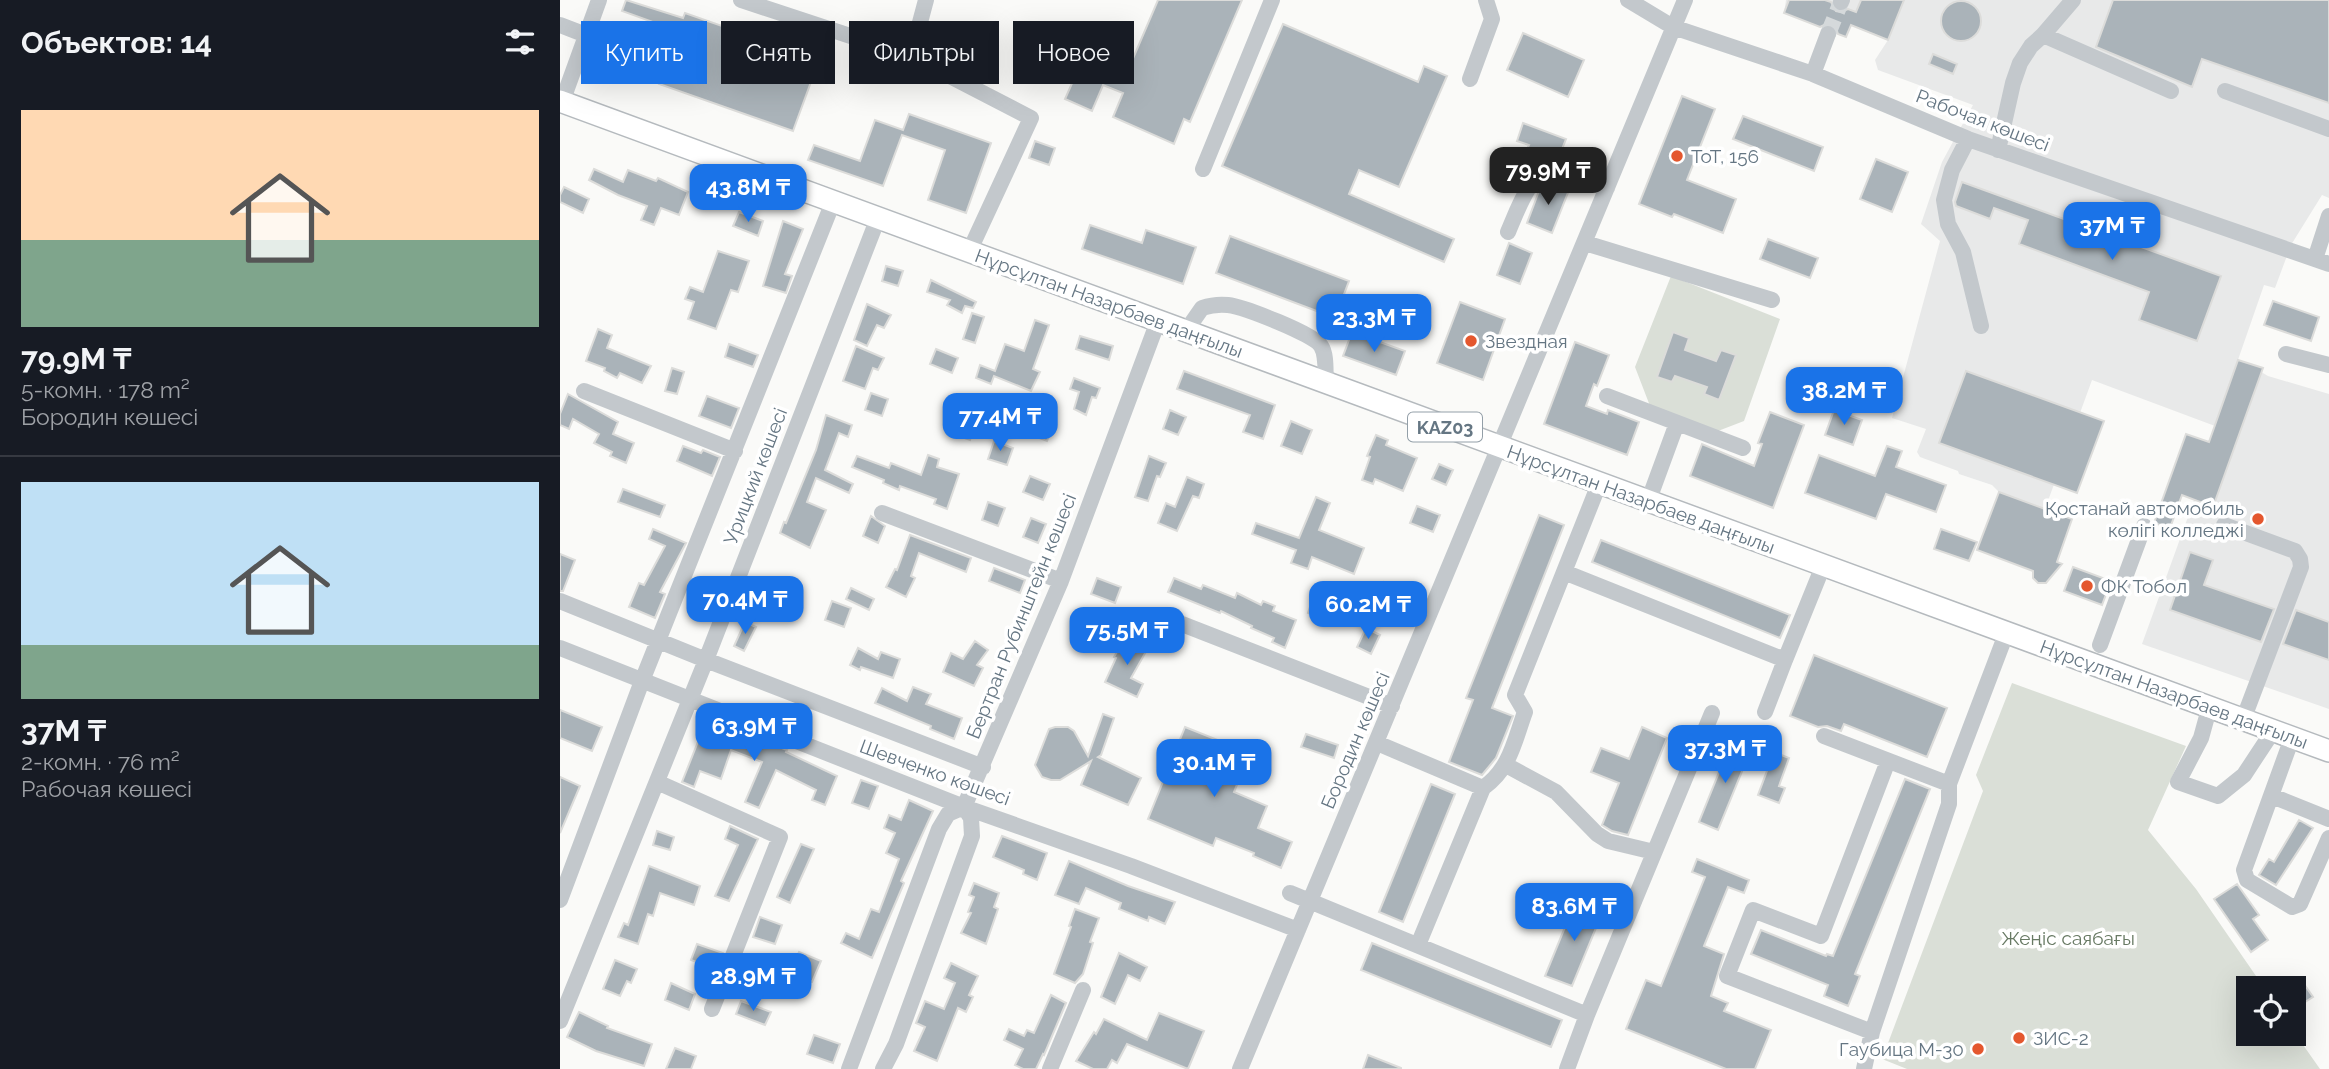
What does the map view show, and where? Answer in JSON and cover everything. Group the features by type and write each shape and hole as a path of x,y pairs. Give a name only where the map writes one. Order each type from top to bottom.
{"main road":[{"name":"Нұрсұлтан Назарбаев даңғылы","path":"561,103 2329,751"}],"street":[{"path":"591,21 599,0"},
{"path":"741,0 849,36"},
{"path":"920,21 926,0"},
{"path":"1203,169 1272,0"},
{"path":"1470,79 1492,19 1486,0"},
{"name":"Рабочая көшесі","path":"1628,0 1673,27 1813,74 1968,139 2322,261"},
{"name":"Бородин көшесі","path":"1240,1069 1685,0"},
{"path":"1998,150 2020,63 2031,46 2073,0"},
{"path":"560,25 581,33"},
{"path":"1813,74 1828,34"},
{"path":"2043,35 2171,91"},
{"path":"561,103 581,49"},
{"path":"965,84 1031,118 968,252"},
{"path":"2225,91 2329,129"},
{"path":"1968,139 1952,170 1944,200 1948,224 1963,252 1982,326"},
{"path":"1508,232 1534,178 1544,171 1553,169 1607,188"},
{"name":"Урицкий көшесі","path":"560,900 642,681 833,202"},
{"path":"2322,261 2329,216"},
{"name":"Урицкий көшесі","path":"560,1021 690,701 878,218"},
{"path":"1585,243 1772,300"},
{"path":"1186,331 1202,308 1231,305 1305,333 1317,341 1324,349 1326,383"},
{"name":"Бертран Рубинштейн көшесі","path":"964,807 1061,581 1158,321"},
{"path":"2286,355 2329,365"},
{"path":"584,391 734,451"},
{"path":"1606,396 1743,448"},
{"path":"1648,502 1677,423"},
{"path":"1418,945 1483,788 1496,779 1506,765 1525,712 1515,695 1599,484"},
{"path":"882,513 1061,581"},
{"path":"2224,525 2295,551 2301,567 2242,720"},
{"path":"2100,645 2144,526"},
{"path":"1765,712 1823,566"},
{"path":"1564,572 1785,660"},
{"name":"Шевченко көшесі","path":"560,601 982,767"},
{"path":"1182,624 1392,706"},
{"path":"1864,1069 1872,1032 1949,804 1949,784 2006,634"},
{"name":"Шевченко көшесі","path":"560,648 964,807 1298,930"},
{"path":"2209,709 2201,738 2178,782 2218,796 2244,775 2283,734"},
{"path":"1567,1069 1712,713"},
{"path":"2283,734 2272,796 2244,870 2247,880 2292,907 2300,904 2329,838"},
{"path":"1824,736 1949,784"},
{"path":"1377,743 1483,788"},
{"path":"1872,1032 1727,976 1753,910 1821,936 1888,761"},
{"path":"1506,765 1556,792 1597,834 1608,841 1654,852"},
{"path":"657,782 780,836 712,1009"},
{"path":"2272,796 2329,819"},
{"path":"849,1069 939,829 948,814 964,807 971,818 972,836 896,1044 883,1069"},
{"path":"1290,893 1587,1015"},
{"path":"1050,1069 1083,990"}],"shaded area":[{"path":"1786,0 2329,0 2329,198 2322,195 2291,245 2275,288 2264,285 2215,426 2092,380 2045,509 1920,457 1917,452 1926,429 1892,418 1940,241 1921,224 1942,162 1973,105 1878,70 1875,60 1888,40 1851,25 1846,37 1784,13"},
{"name":"Қостанай автомобиль көлігі колледжі","path":"2244,362 2268,376 2329,394 2329,709 2142,644"}],"green space":[{"path":"1671,276 1780,319 1744,421 1718,431 1650,406 1635,367"},
{"name":"Жеңіс саябағы","path":"2012,683 2186,746 2148,830 2196,889 2256,976 2236,976 2236,1046 2304,1046 2320,1069 1907,1069 1882,1059 1983,791 1976,775"}],"building":[{"path":"626,0 683,18 685,13 721,26 721,84 810,84 793,131 659,84 707,84 707,21 650,21 622,11"},
{"path":"1158,0 1242,0 1190,122 1184,119 1174,144 1113,117 1123,93 1103,85 1092,111 1065,99 1072,84 1134,84 1134,56"},
{"path":"1789,0 1825,0 1831,2 1836,11 1848,9 1856,12 1861,0 1904,0 1888,40 1851,25 1846,37 1838,34 1832,24 1820,27 1784,13"},
{"path":"2113,0 2329,0 2329,103 2202,59 2192,87 2096,47"},
{"path":"1961,1 1975,7 1981,21 1975,35 1961,41 1947,35 1941,21 1947,7"},
{"path":"1283,24 1418,82 1424,66 1447,76 1399,187 1359,170 1349,194 1454,239 1444,262 1222,166"},
{"path":"1523,33 1584,60 1568,97 1507,70"},
{"path":"1933,54 1957,64 1953,74 1929,64"},
{"name":"ТоТ, 156","path":"1682,96 1715,109 1687,180 1736,199 1723,233 1639,204"},
{"path":"909,114 991,143 966,213 928,200 945,150 902,135 883,186 808,160 814,145 860,161 875,120 903,130"},
{"path":"1743,116 1823,147 1814,171 1733,139"},
{"path":"1523,123 1566,139 1558,159 1547,160 1526,151 1529,145 1517,141"},
{"path":"1035,141 1055,148 1049,165 1029,158"},
{"path":"1876,159 1908,172 1892,212 1860,199"},
{"path":"594,169 623,182 628,170 656,181 658,178 688,192 679,215 661,208 654,225 641,220 647,206 589,180"},
{"path":"1548,182 1569,190 1552,233 1527,223 1539,191"},
{"path":"1962,182 2221,276 2197,341 2139,320 2149,292 2019,244 2028,220 1994,208 1990,219 1956,206"},
{"path":"564,187 589,199 583,213 560,202"},
{"path":"739,212 763,221 758,236 733,226"},
{"path":"783,221 803,229 785,274 792,276 786,293 763,286"},
{"path":"1090,225 1142,243 1146,230 1196,247 1183,284 1082,249"},
{"path":"1230,236 1349,281 1335,318 1216,273"},
{"path":"1768,239 1818,258 1810,278 1760,259"},
{"path":"1509,243 1532,253 1520,284 1497,275"},
{"path":"718,251 749,261 738,292 731,290 716,329 688,319 694,302 685,299 690,287 703,292"},
{"path":"886,266 903,271 898,286 882,281"},
{"path":"931,280 976,302 973,308 965,306 962,313 947,305 950,300 927,292"},
{"path":"2273,301 2319,317 2311,341 2264,325"},
{"name":"Звездная","path":"1460,302 1505,319 1483,380 1437,363"},
{"path":"867,304 891,315 884,328 877,325 867,346 854,340"},
{"path":"972,313 984,317 975,343 963,339"},
{"path":"1035,320 1049,325 1033,369 1040,372 1031,391 994,376 991,384 976,378 980,365 995,371 1005,344 1024,351"},
{"path":"598,329 612,335 607,348 651,366 642,383 620,373 617,378 604,371 605,368 586,361"},
{"path":"1352,332 1405,351 1396,375 1343,356"},
{"path":"1673,332 1689,338 1685,350 1716,361 1721,350 1736,355 1719,400 1704,394 1707,387 1675,376 1672,382 1657,377"},
{"path":"1080,336 1113,346 1109,360 1076,349"},
{"path":"1575,342 1609,355 1586,406 1607,414 1608,410 1639,422 1627,455 1544,424"},
{"path":"729,344 758,355 753,367 725,357"},
{"path":"856,346 884,358 878,370 873,368 865,389 843,381"},
{"path":"936,349 958,358 952,373 930,364"},
{"path":"2238,360 2263,368 2213,507 2182,495 2170,528 2154,523 2186,434 2209,442"},
{"path":"672,368 684,372 677,394 665,391"},
{"path":"1184,371 1275,405 1263,439 1243,432 1250,415 1177,389"},
{"path":"1966,371 2104,421 2077,493 1939,443"},
{"path":"1074,378 1100,388 1096,398 1092,397 1086,415 1074,409 1079,392 1070,389"},
{"path":"871,393 888,399 882,416 865,410"},
{"path":"568,394 618,422 613,434 634,443 626,463 610,456 612,452 594,443 599,434 573,419 569,429 560,425 560,414"},
{"path":"707,396 739,408 731,428 699,416"},
{"path":"1170,410 1186,417 1178,435 1163,429"},
{"path":"1834,410 1862,420 1853,445 1825,435"},
{"path":"1770,412 1804,425 1773,508 1690,476 1702,444 1754,466 1762,444 1758,443"},
{"path":"1028,413 1054,422 1047,441 1021,431"},
{"path":"826,415 852,425 848,437 839,433 825,470 853,484 849,493 816,478 807,502 826,510 810,548 780,533 816,450"},
{"path":"957,416 976,422 970,440 950,433"},
{"path":"1291,421 1312,430 1302,454 1281,446"},
{"path":"1376,435 1388,440 1386,445 1417,458 1403,491 1375,479 1373,484 1362,480 1370,457 1367,456"},
{"path":"994,441 1013,448 1007,465 988,459"},
{"path":"683,446 720,457 712,476 677,461"},
{"path":"1887,446 1902,451 1896,467 1946,485 1936,512 1886,494 1876,519 1805,493 1819,455 1875,476"},
{"path":"928,455 939,459 937,467 959,474 947,509 934,504 936,499 900,486 899,490 883,483 884,480 852,467 857,456 889,468 891,463 921,475"},
{"path":"1149,456 1166,463 1160,477 1157,476 1148,501 1135,497"},
{"path":"1439,464 1453,470 1446,485 1432,479"},
{"path":"1030,476 1050,484 1043,500 1023,492"},
{"path":"1187,477 1204,484 1199,498 1193,496 1177,531 1158,523 1166,503 1175,507"},
{"path":"623,489 665,505 660,517 618,502"},
{"path":"1999,492 2072,519 2057,562 2062,564 2046,583 2038,583 2033,578 2033,571 1977,550"},
{"path":"1316,497 1330,503 1319,530 1364,548 1354,574 1312,557 1308,569 1291,563 1296,550 1252,534 1256,523 1299,538"},
{"path":"988,502 1005,508 998,526 982,520"},
{"path":"1417,506 1440,515 1433,532 1410,523"},
{"path":"1539,515 1564,525 1492,708 1513,716 1496,758 1482,775 1449,762 1473,700 1466,698"},
{"path":"871,516 885,526 878,543 863,536"},
{"path":"1031,518 1046,524 1038,543 1023,537"},
{"path":"653,529 686,543 660,592 665,594 655,618 629,607 639,583 644,585 665,546 649,539"},
{"path":"1941,529 1977,542 1969,561 1934,549"},
{"path":"910,535 971,558 966,572 919,553 911,576 915,578 906,597 886,587 895,569 897,570"},
{"path":"1601,540 1790,615 1780,638 1592,562"},
{"path":"2190,552 2213,560 2204,585 2274,609 2261,642 2170,610"},
{"path":"560,554 575,560 563,591 560,591"},
{"name":"ФК Тобол","path":"2073,567 2111,581 2102,605 2064,591"},
{"path":"994,568 1025,580 1020,593 989,581"},
{"path":"1097,578 1121,587 1115,603 1091,594"},
{"path":"1174,578 1201,589 1203,585 1235,598 1237,593 1261,605 1263,601 1275,606 1273,611 1296,620 1285,648 1272,642 1274,638 1221,611 1220,613 1168,592"},
{"path":"1384,582 1401,589 1396,602 1378,596"},
{"path":"851,588 874,599 869,610 846,599"},
{"path":"832,601 851,608 844,627 825,620"},
{"path":"1312,601 1338,611 1333,623 1308,613"},
{"path":"2296,610 2329,622 2329,660 2283,644"},
{"path":"745,622 756,627 744,651 734,646"},
{"path":"1366,628 1380,635 1371,654 1357,647"},
{"path":"1126,636 1148,648 1131,678 1143,684 1137,697 1105,682 1116,658 1114,657"},
{"path":"975,641 988,650 977,665 983,668 974,686 943,672 951,653 963,659"},
{"path":"858,648 878,659 881,652 900,659 893,678 850,665"},
{"path":"1814,655 1947,708 1927,757 1844,724 1841,731 1827,726 1818,727 1790,716"},
{"path":"913,687 931,694 926,704 962,718 954,739 930,729 931,726 875,703 882,688 907,701"},
{"path":"560,710 602,727 592,751 560,738"},
{"path":"1103,714 1114,718 1098,757 1141,778 1128,805 1081,785 1091,761 1060,780 1042,777 1035,765 1049,729 1055,727 1068,727 1074,731 1088,756"},
{"path":"707,719 787,750 786,752 837,776 825,805 812,800 816,790 776,770 759,808 745,802 762,762 731,750 721,779 700,771 694,787 682,782"},
{"path":"1185,727 1250,753 1234,792 1267,806 1258,828 1292,842 1281,868 1253,856 1254,853 1216,838 1213,846 1148,819"},
{"path":"1642,727 1667,738 1628,835 1602,825 1619,783 1591,772 1601,748 1629,759"},
{"path":"1306,734 1338,745 1334,758 1301,747"},
{"path":"1732,740 1752,747 1718,830 1699,822"},
{"path":"1774,752 1789,758 1779,786 1785,788 1779,803 1758,795"},
{"path":"560,777 580,786 560,833"},
{"path":"1905,779 1930,789 1855,974 1860,976 1848,1006 1824,996 1828,985 1751,954 1761,930 1826,956 1833,956"},
{"path":"861,780 878,786 869,809 852,803"},
{"path":"1431,784 1455,794 1403,922 1379,912"},
{"path":"909,800 933,811 901,881 904,883 872,958 841,943 846,933 859,939 871,909 879,912 899,859 886,853 895,833 884,828 889,815 901,820"},
{"path":"2299,820 2313,828 2276,885 2259,875 2269,859 2274,862"},
{"path":"730,826 758,839 729,901 715,896 738,845 725,839"},
{"path":"657,831 674,837 670,850 653,845"},
{"path":"1002,836 1047,853 1037,880 1023,874 1024,870 993,857"},
{"path":"801,844 814,849 790,903 777,897"},
{"path":"1697,859 1749,880 1744,893 1728,887 1704,946 1724,954 1711,996 1728,1003 1724,1011 1771,1030 1755,1069 1726,1069 1626,1029 1646,980 1661,986 1705,877 1692,872"},
{"path":"1069,861 1175,902 1165,924 1149,917 1148,921 1119,909 1121,903 1086,888 1079,904 1055,895"},
{"path":"649,866 700,886 694,905 660,893 653,916 648,914 638,944 618,937 624,923 628,925"},
{"path":"974,883 999,893 994,907 998,909 986,944 961,933 971,913 968,912 974,897 969,895"},
{"path":"2237,884 2259,915 2253,919 2268,940 2251,952 2214,899"},
{"path":"1576,900 1603,911 1572,986 1545,976"},
{"path":"1075,909 1099,918 1083,974 1075,983 1054,974"},
{"path":"760,917 782,925 775,944 753,937"},
{"path":"1372,943 1562,1020 1551,1047 1361,970"},
{"path":"697,944 723,953 716,970 691,960"},
{"path":"799,952 821,961 812,982 790,973"},
{"path":"1119,953 1147,967 1140,981 1128,975 1115,1004 1101,997"},
{"path":"615,960 637,969 631,983 627,981 620,996 603,989"},
{"path":"951,963 978,976 969,995 973,997 966,1012 958,1008 937,1061 914,1051 925,1027 916,1023 925,1001 944,1009 955,983 944,978"},
{"path":"748,965 777,976 772,990 742,978"},
{"path":"671,983 695,994 689,1010 665,1000"},
{"path":"2306,987 2313,997 2306,1001"},
{"path":"1051,995 1066,1003 1036,1069 1023,1069 1015,1065 1023,1049 1004,1040 1009,1029 1024,1036 1027,1030 1034,1033"},
{"path":"741,1001 771,1012 765,1025 736,1014"},
{"path":"579,1012 608,1026 607,1028 652,1044 644,1066 596,1051 567,1037"},
{"path":"1159,1013 1204,1031 1188,1069 1127,1044 1117,1063 1112,1060 1107,1069 1093,1069 1076,1061 1104,1019 1147,1040"},
{"path":"814,1035 840,1044 833,1063 807,1054"},
{"path":"675,1048 696,1056 691,1069 666,1069"},
{"path":"1368,1055 1401,1068 1401,1069 1363,1069"}],"tunnel":[{"path":"1828,34 1841,2"}],"place":[{"name":"ТоТ, 156","path":"1677,156"},
{"name":"Звездная","path":"1471,341"},
{"name":"Қостанай автомобиль көлігі колледжі","path":"2258,519"},
{"name":"ФК Тобол","path":"2087,586"},
{"name":"ЗИС-2","path":"2019,1038"},
{"name":"Гаубица М-30","path":"1978,1049"}]}
